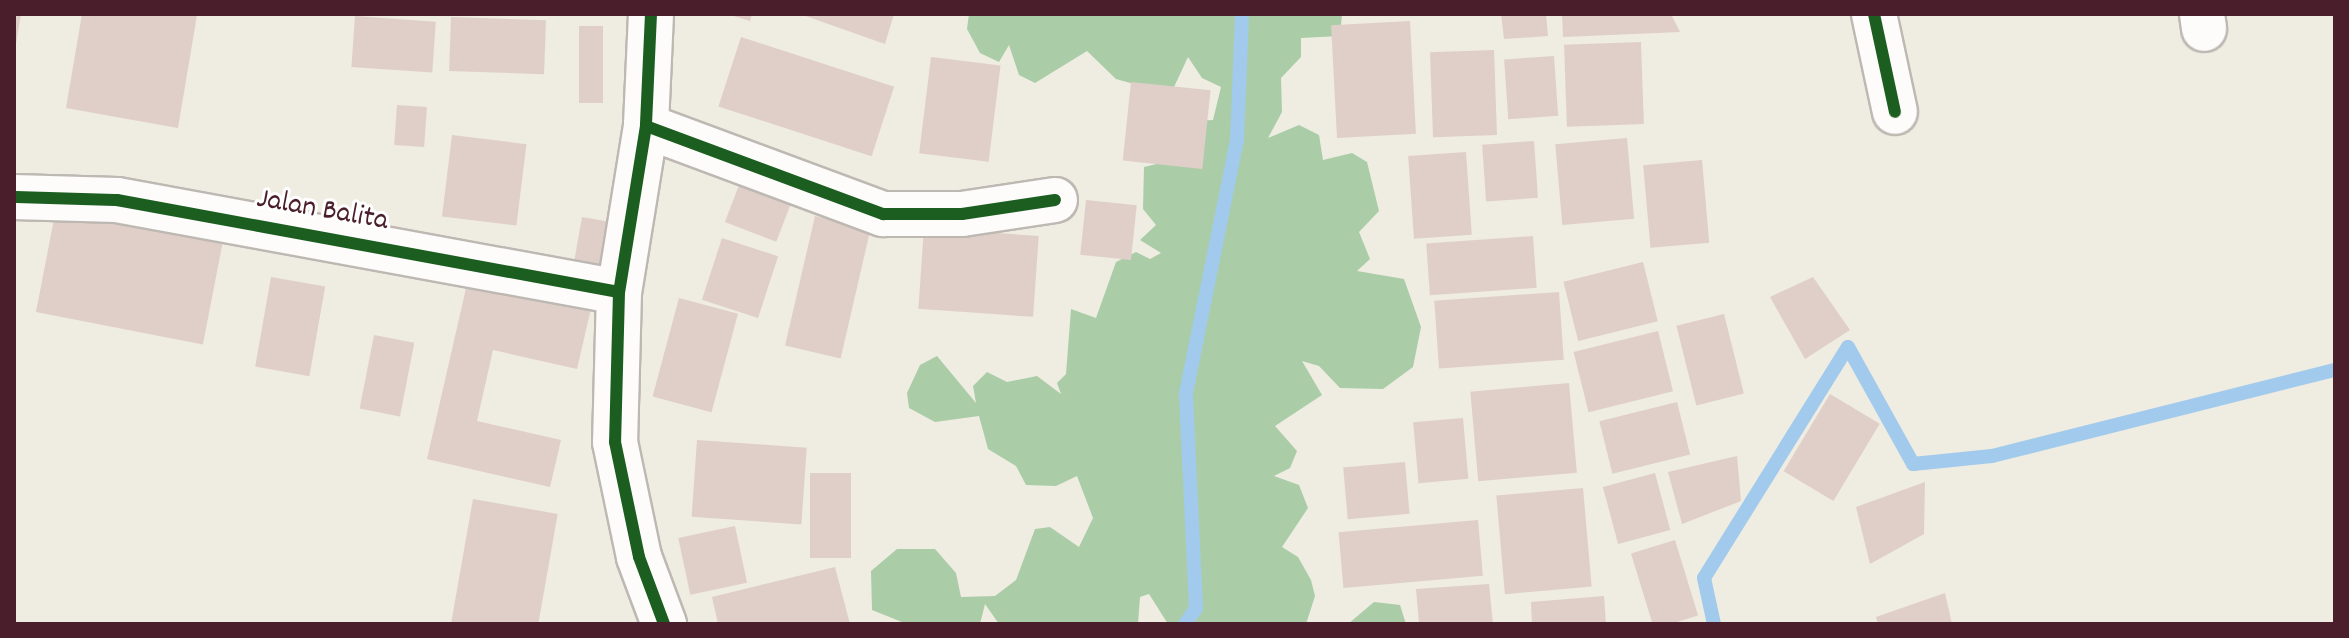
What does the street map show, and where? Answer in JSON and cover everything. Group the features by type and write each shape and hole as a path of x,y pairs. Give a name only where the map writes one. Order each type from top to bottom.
{"street":[{"path":"651,14 646,126 619,292 615,442 639,557 664,624"},
{"path":"1874,14 1895,112"},
{"path":"646,126 883,214 962,214 1055,200"},
{"name":"Jalan Balita","path":"14,197 117,200 619,292"}],"green space":[{"path":"969,14 1342,14 1340,36 1301,38 1301,57 1281,78 1282,112 1268,138 1299,125 1319,135 1323,160 1352,153 1367,162 1379,211 1359,232 1370,259 1357,271 1404,279 1421,327 1413,367 1383,389 1340,388 1319,366 1302,361 1322,395 1275,426 1297,451 1290,468 1274,476 1299,485 1308,508 1282,547 1298,557 1311,580 1315,596 1306,624 1168,624 1149,594 1140,597 1138,624 999,624 985,604 980,624 907,624 872,610 871,571 897,549 935,549 956,573 961,597 995,596 1016,580 1035,529 1050,527 1079,547 1093,518 1077,476 1056,486 1026,485 1016,466 988,449 979,416 935,422 909,408 907,393 920,365 937,356 976,403 973,386 987,372 1007,382 1037,376 1061,394 1057,383 1066,374 1071,309 1096,318 1116,262 1136,252 1150,259 1161,253 1140,240 1156,225 1143,209 1144,167 1165,162 1177,122 1213,120 1221,87 1202,78 1188,57 1174,87 1155,90 1116,79 1087,51 1035,83 1019,75 1009,45 999,62 980,53 967,29"},
{"path":"1374,602 1400,605 1406,624 1348,624"}],"building":[{"path":"14,14 21,14 16,44 14,44"},
{"path":"82,14 197,15 178,128 66,108"},
{"path":"727,14 752,14 750,21"},
{"path":"800,14 894,14 885,44"},
{"path":"1501,14 1546,14 1548,36 1504,39"},
{"path":"1562,14 1671,14 1680,32 1563,37"},
{"path":"355,16 436,22 432,73 351,67"},
{"path":"451,17 546,20 544,74 449,71"},
{"path":"1410,21 1416,134 1337,138 1331,25"},
{"path":"579,26 603,26 603,103 579,103"},
{"path":"741,37 894,87 872,156 718,106"},
{"path":"1641,42 1644,124 1567,127 1564,45"},
{"path":"1494,50 1497,135 1433,137 1430,52"},
{"path":"1554,56 1558,116 1508,119 1504,59"},
{"path":"931,57 1000,66 989,162 919,153"},
{"path":"1131,82 1211,90 1202,169 1123,161"},
{"path":"397,105 427,107 424,147 394,145"},
{"path":"452,135 526,144 516,226 442,216"},
{"path":"1627,138 1634,219 1562,225 1555,144"},
{"path":"1534,141 1538,198 1486,201 1482,145"},
{"path":"1466,152 1472,235 1414,239 1408,156"},
{"path":"1702,160 1709,243 1650,248 1643,165"},
{"path":"741,180 792,200 776,242 725,222"},
{"path":"1086,200 1137,205 1131,260 1080,255"},
{"path":"56,209 223,241 203,345 36,312"},
{"path":"815,216 871,229 841,358 785,346"},
{"path":"582,217 616,223 608,273 573,267"},
{"path":"924,228 1039,236 1033,317 918,309"},
{"path":"1533,236 1537,288 1430,295 1426,243"},
{"path":"722,238 778,256 758,318 702,300"},
{"path":"1643,262 1658,321 1578,341 1563,282"},
{"path":"469,275 592,304 577,369 493,350 477,421 561,440 550,487 427,459"},
{"path":"271,277 325,287 309,376 255,367"},
{"path":"1813,277 1850,330 1805,359 1770,297"},
{"path":"1559,292 1564,360 1439,369 1434,301"},
{"path":"679,298 738,314 712,412 653,397"},
{"path":"1724,314 1744,394 1696,405 1676,326"},
{"path":"1658,331 1673,391 1589,412 1574,352"},
{"path":"374,335 414,343 400,416 360,409"},
{"path":"1569,383 1577,473 1478,481 1470,392"},
{"path":"1830,394 1880,424 1833,501 1784,471"},
{"path":"1677,402 1690,454 1612,474 1599,421"},
{"path":"1463,418 1468,479 1419,483 1413,422"},
{"path":"697,440 807,448 801,524 692,517"},
{"path":"1737,456 1741,501 1682,524 1668,472"},
{"path":"1405,462 1410,514 1348,519 1343,467"},
{"path":"810,473 851,473 851,558 810,558"},
{"path":"1655,473 1670,530 1618,544 1603,487"},
{"path":"1925,482 1924,534 1870,564 1856,507"},
{"path":"1583,488 1592,587 1505,594 1496,496"},
{"path":"473,499 558,514 538,624 451,624"},
{"path":"1478,520 1483,576 1343,588 1339,532"},
{"path":"735,526 747,583 690,595 678,538"},
{"path":"1675,540 1698,616 1670,624 1653,624 1631,553"},
{"path":"835,567 850,624 718,624 712,597"},
{"path":"1489,584 1493,624 1419,624 1416,589"},
{"path":"1945,593 1952,624 1878,624 1876,617"},
{"path":"1604,596 1606,624 1532,624 1531,602"}],"waterway":[{"path":"1185,624 1196,608 1186,393 1237,140 1242,14"},
{"path":"1714,624 1704,578 1848,347 1913,464 1992,456 2335,370"}],"cycle path":[{"path":"651,14 646,126 619,292 615,442 639,557 664,624"},
{"path":"1874,14 1895,112"},
{"path":"646,126 883,214 962,214 1055,200"},
{"path":"14,197 117,200 619,292"}]}
